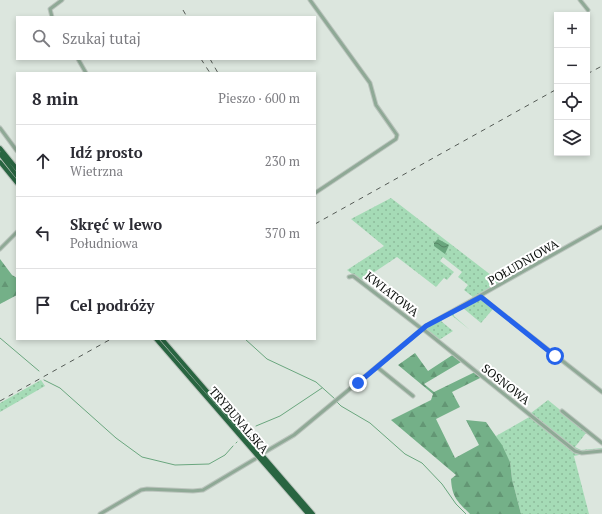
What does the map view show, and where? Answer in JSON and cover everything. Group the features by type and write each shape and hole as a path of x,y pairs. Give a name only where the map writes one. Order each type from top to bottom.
{"highway":[{"path":"0,148 16,168"},
{"path":"0,154 16,175"},
{"path":"0,162 16,182"},
{"name":"TRYBUNALSKA","path":"157,340 308,514"},
{"name":"TRYBUNALSKA","path":"163,340 313,514"}],"street":[{"path":"52,16 50,9 62,0"},
{"path":"310,0 370,83 376,105 397,135 396,139 316,192"},
{"path":"580,0 588,10"},
{"path":"79,60 85,72"},
{"path":"0,128 16,150"},
{"name":"POŁUDNIOWA","path":"265,452 286,441 422,329 481,297 602,227"},
{"path":"0,249 16,233"},
{"name":"KWIATOWA","path":"349,277 354,276 422,329"},
{"path":"481,297 602,392"},
{"name":"SOSNOWA","path":"422,329 579,453 602,451"},
{"path":"377,367 413,396"},
{"path":"562,410 602,442"},
{"path":"100,514 140,490 203,490 255,458"}],"shaded area":[{"path":"391,198 500,282 473,297 464,290 468,285 458,277 462,272 443,257 440,261 454,272 447,280 444,278 436,287 397,257 361,281 347,270 384,246 351,219"},
{"path":"478,300 483,301 493,309 481,323 463,308 454,313 454,316 470,330 450,314"},
{"path":"449,315 441,321 453,331 439,340 426,329"},
{"path":"41,380 45,386 0,412 0,403"},
{"path":"548,400 602,444 586,433 575,447 581,450 602,448 602,450 584,452 578,451 531,413"},
{"path":"531,416 575,451 584,454 574,456 589,514 521,514 512,479 510,462 496,436"}],"green space":[{"path":"0,259 12,275 16,277 16,296 0,304"},
{"path":"415,353 428,371 454,354 461,360 461,362 424,384 434,392 475,372 482,377 452,392 460,407 436,419 455,458 479,445 466,420 486,422 502,445 510,462 512,479 521,514 470,514 454,495 451,479 456,475 391,420 431,400 433,394 398,365"}],"water":[{"path":"438,239 449,245 445,254 434,246 434,243"}],"waterway":[{"path":"0,338 39,371"},
{"path":"246,340 267,359 316,382 335,399"},
{"path":"44,380 60,388 116,438 142,457 175,465 209,464 225,455 233,446"},
{"path":"256,426 280,416 322,388"},
{"path":"337,402 341,406 370,423 405,454 422,463 442,484 456,504 466,514"}],"railway":[{"path":"183,10 186,16"},
{"path":"202,60 209,72"},
{"path":"211,60 217,72"},
{"path":"590,72 602,66"},
{"path":"316,223 554,91"},
{"path":"0,401 109,340"}],"route":[{"path":"358,383 426,326 481,297 555,356"}]}
